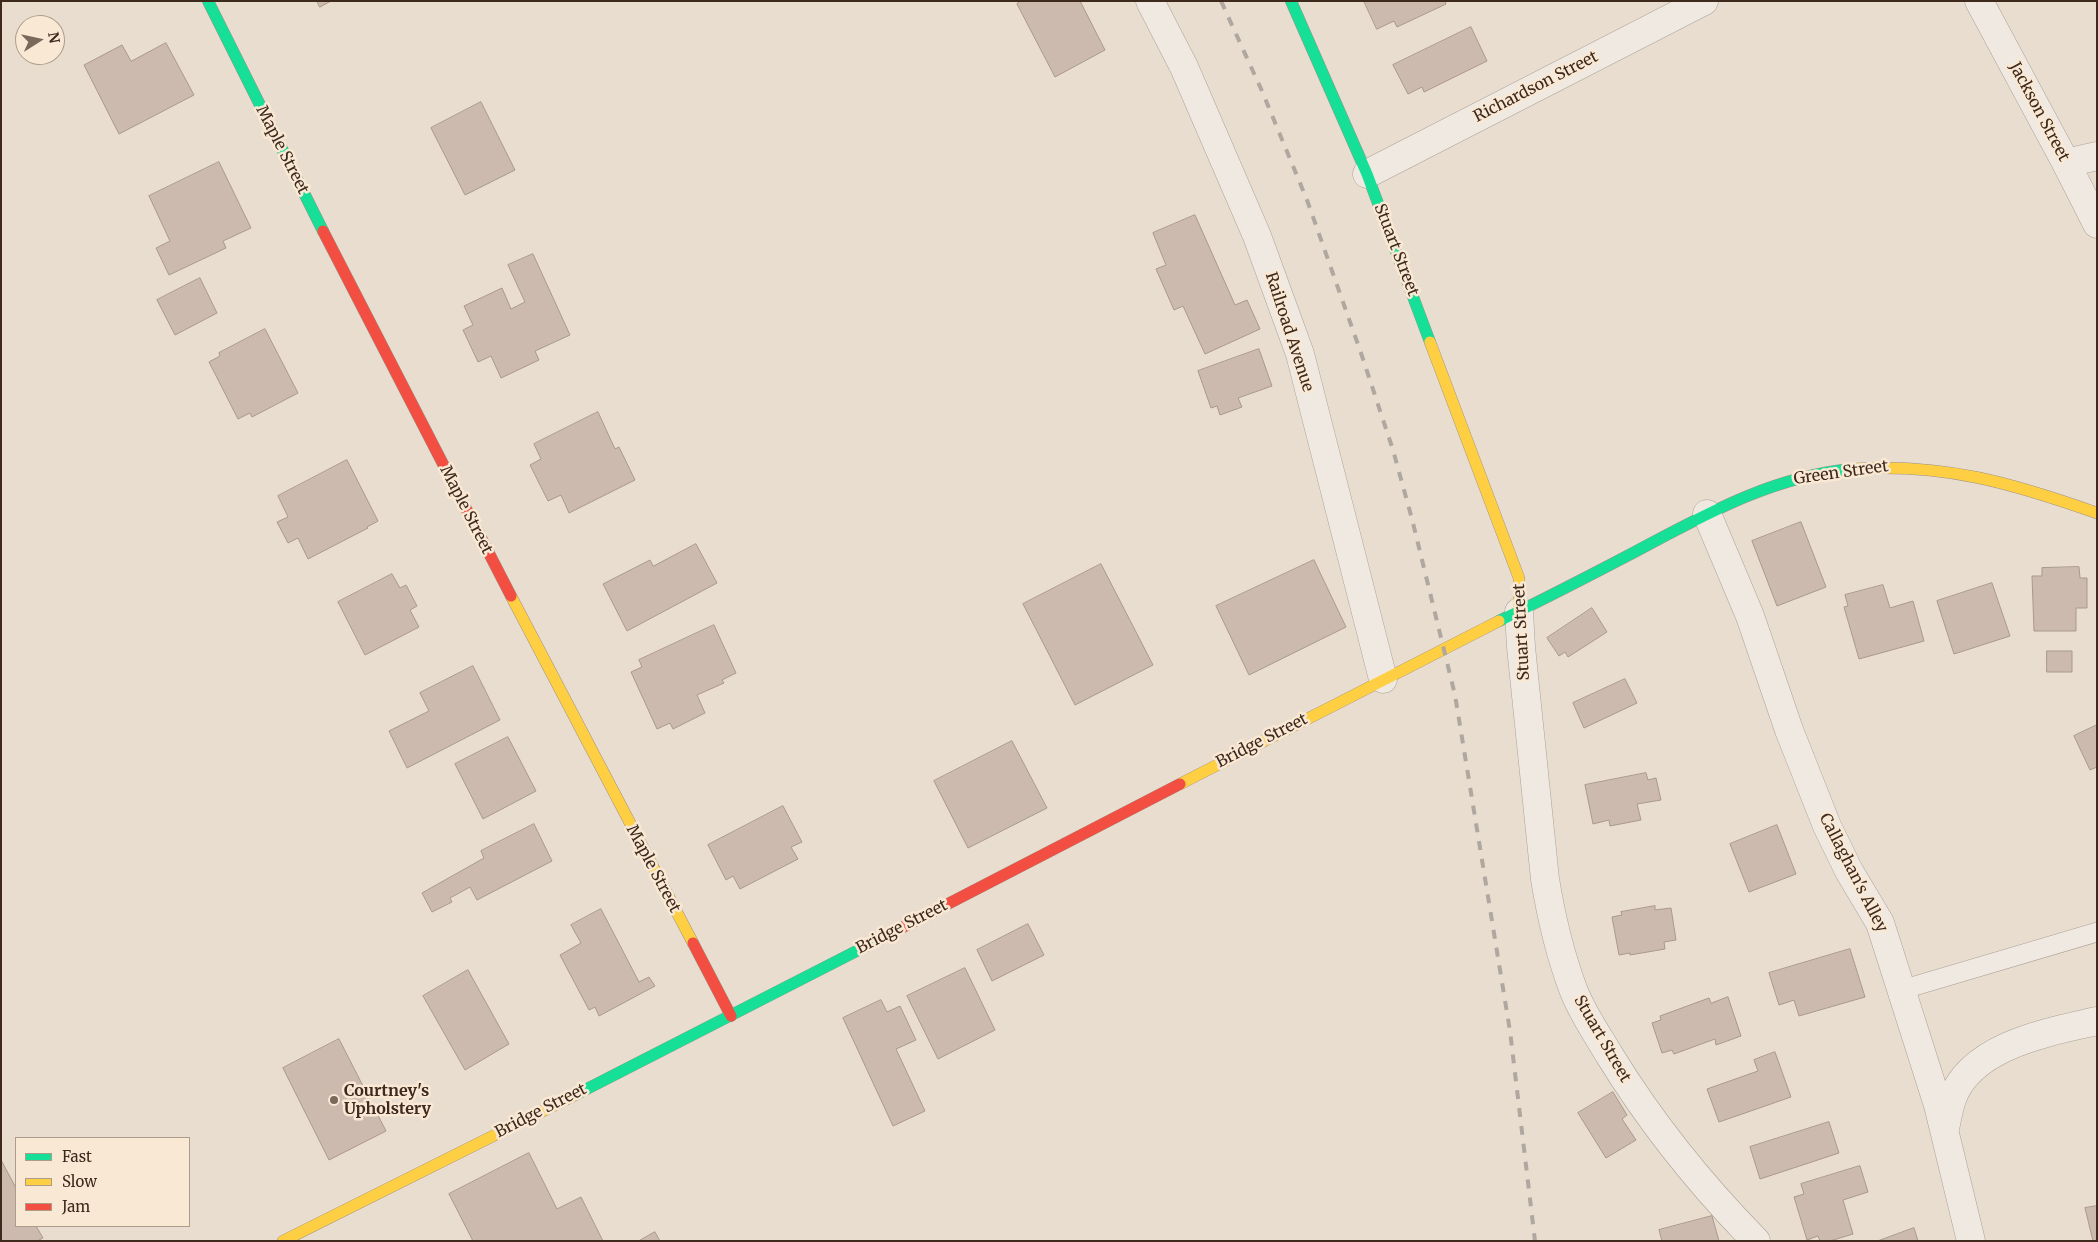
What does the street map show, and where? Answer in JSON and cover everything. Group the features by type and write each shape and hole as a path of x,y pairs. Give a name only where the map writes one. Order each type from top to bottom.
{"street":[{"name":"Maple Street","path":"208,1 271,129 514,603 731,1016"},
{"name":"Railroad Avenue","path":"1150,1 1184,67 1253,227 1300,354 1383,679"},
{"name":"Stuart Street","path":"1291,1 1368,174 1519,578 1521,647 1546,878 1551,911 1573,990 1592,1028 1647,1113 1701,1183 1756,1241"},
{"name":"Richardson Street","path":"1368,174 1704,1"},
{"name":"Jackson Street","path":"1979,1 2097,224"},
{"path":"2066,163 2097,156"},
{"name":"Green Street","path":"1520,612 1741,498 1789,480 1834,471 1892,465 1929,468 1972,475 2043,494 2097,513"},
{"name":"Callaghan's Alley","path":"1708,514 1750,616 1789,730 1827,826 1849,871 1880,922 1945,1129 1971,1241"},
{"name":"Bridge Street","path":"283,1241 731,1016 1383,679 1520,612"},
{"path":"1945,1129 1953,1098 1961,1083 1981,1062 2005,1047 2018,1042 2097,1021"}],"lane":[{"path":"1901,990 2097,932"}],"building":[{"path":"317,1 331,1 320,7"},
{"path":"1021,1 1080,1 1105,50 1055,77 1017,4"},
{"path":"1364,1 1445,1 1446,4 1397,27 1394,21 1377,29"},
{"path":"1471,27 1487,61 1424,92 1422,87 1408,94 1393,65"},
{"path":"166,43 194,95 119,134 84,65 122,45 131,61"},
{"path":"481,102 515,170 465,195 431,128"},
{"path":"219,162 251,228 223,241 226,248 169,275 156,248 170,241 149,196"},
{"path":"1195,215 1235,305 1247,300 1260,329 1205,354 1183,306 1174,310 1156,269 1166,265 1153,233"},
{"path":"533,254 570,335 535,351 539,360 501,378 491,356 478,362 463,330 473,325 464,306 502,288 511,309 525,302 508,265"},
{"path":"200,278 217,313 175,335 157,300"},
{"path":"265,329 298,393 252,417 250,413 238,419 209,362 220,356 219,353"},
{"path":"1259,349 1272,386 1238,398 1242,407 1220,415 1217,406 1211,408 1198,371"},
{"path":"598,412 615,449 619,447 635,480 569,513 561,495 548,501 530,465 541,459 534,444"},
{"path":"347,460 378,521 308,559 298,538 288,543 277,522 288,517 278,496"},
{"path":"1801,522 1826,587 1777,606 1752,541"},
{"path":"696,544 717,583 627,631 603,584 650,560 653,566"},
{"path":"1314,560 1346,627 1249,675 1216,606"},
{"path":"1101,564 1153,665 1075,705 1023,604"},
{"path":"2079,567 2080,578 2087,578 2087,608 2076,608 2076,631 2034,631 2032,576 2042,576 2042,568"},
{"path":"392,574 400,588 406,585 417,606 410,610 419,627 365,655 338,602"},
{"path":"1992,583 2010,636 1954,654 1937,601"},
{"path":"1883,585 1890,608 1913,601 1924,641 1859,659 1844,607 1848,606 1845,595"},
{"path":"1592,608 1607,632 1568,657 1565,652 1559,656 1547,638"},
{"path":"714,625 736,673 722,680 724,683 697,695 705,713 673,729 670,723 657,729 631,672 642,667 639,660"},
{"path":"2047,651 2072,651 2072,672 2047,672"},
{"path":"473,666 500,720 407,768 389,731 429,711 420,693"},
{"path":"1625,679 1637,703 1584,728 1573,703"},
{"path":"2097,725 2097,767 2090,770 2074,736"},
{"path":"508,737 536,791 483,819 455,764"},
{"path":"1012,741 1047,808 968,848 934,781"},
{"path":"1646,773 1648,780 1656,778 1661,800 1637,804 1641,820 1610,826 1609,820 1593,824 1585,785"},
{"path":"783,806 802,842 791,847 798,859 740,889 733,876 726,880 708,845"},
{"path":"534,824 552,861 477,900 470,887 450,898 452,902 432,912 422,893 484,858 481,851"},
{"path":"1777,825 1796,874 1749,892 1730,844"},
{"path":"1655,906 1655,910 1671,908 1676,940 1664,942 1665,949 1619,955 1612,917 1622,915 1621,912"},
{"path":"601,909 639,982 649,977 655,986 599,1016 595,1007 589,1010 560,955 581,943 571,925"},
{"path":"1028,924 1044,955 992,981 977,950"},
{"path":"1850,949 1865,997 1799,1016 1794,1000 1779,1005 1769,973"},
{"path":"965,968 995,1030 938,1059 907,996"},
{"path":"468,970 509,1044 465,1070 423,996"},
{"path":"1728,997 1741,1036 1716,1045 1715,1039 1674,1054 1672,1050 1662,1053 1652,1023 1661,1020 1660,1016 1709,998 1711,1003"},
{"path":"881,1000 887,1012 900,1006 916,1040 896,1049 925,1111 893,1126 843,1018"},
{"name":"Courtney's Upholstery","path":"339,1039 386,1131 329,1160 283,1068"},
{"path":"1775,1052 1791,1097 1719,1122 1707,1089 1758,1071 1754,1060"},
{"path":"1613,1092 1627,1115 1622,1119 1636,1140 1606,1158 1578,1113"},
{"path":"1829,1122 1839,1153 1760,1179 1750,1147"},
{"path":"529,1153 557,1209 581,1197 603,1241 473,1241 449,1194"},
{"path":"1,1160 15,1186 15,1227 37,1227 43,1238 37,1241 1,1241"},
{"path":"1860,1166 1868,1192 1843,1200 1853,1234 1830,1241 1820,1241 1818,1236 1807,1240 1794,1197 1804,1194 1801,1184"},
{"path":"2097,1206 2097,1241 2093,1241 2085,1208"},
{"path":"1712,1216 1719,1241 1662,1241 1659,1230"},
{"path":"1914,1228 1918,1241 1878,1241"},
{"path":"655,1232 660,1241 639,1241"}],"railway":[{"path":"1221,1 1262,91 1307,200 1393,450 1412,519 1455,695 1510,1031 1535,1241"}],"traffic: fast":[{"path":"208,1 323,231"},
{"path":"1291,1 1367,174 1430,342"},
{"path":"1499,621 1681,527 1736,501 1793,480 1822,473 1853,469"},
{"path":"575,1095 880,939"}],"traffic: slow":[{"path":"1430,342 1519,578 1519,612"},
{"path":"1853,469 1918,469 1977,477 2006,484 2097,513"},
{"path":"511,596 693,943"},
{"path":"1180,784 1499,621"},
{"path":"283,1241 575,1095"}],"traffic: jam":[{"path":"323,231 511,596"},
{"path":"880,939 1180,784"},
{"path":"693,943 731,1016"}],"place":[{"name":"Courtney's Upholstery","path":"334,1100"}]}
